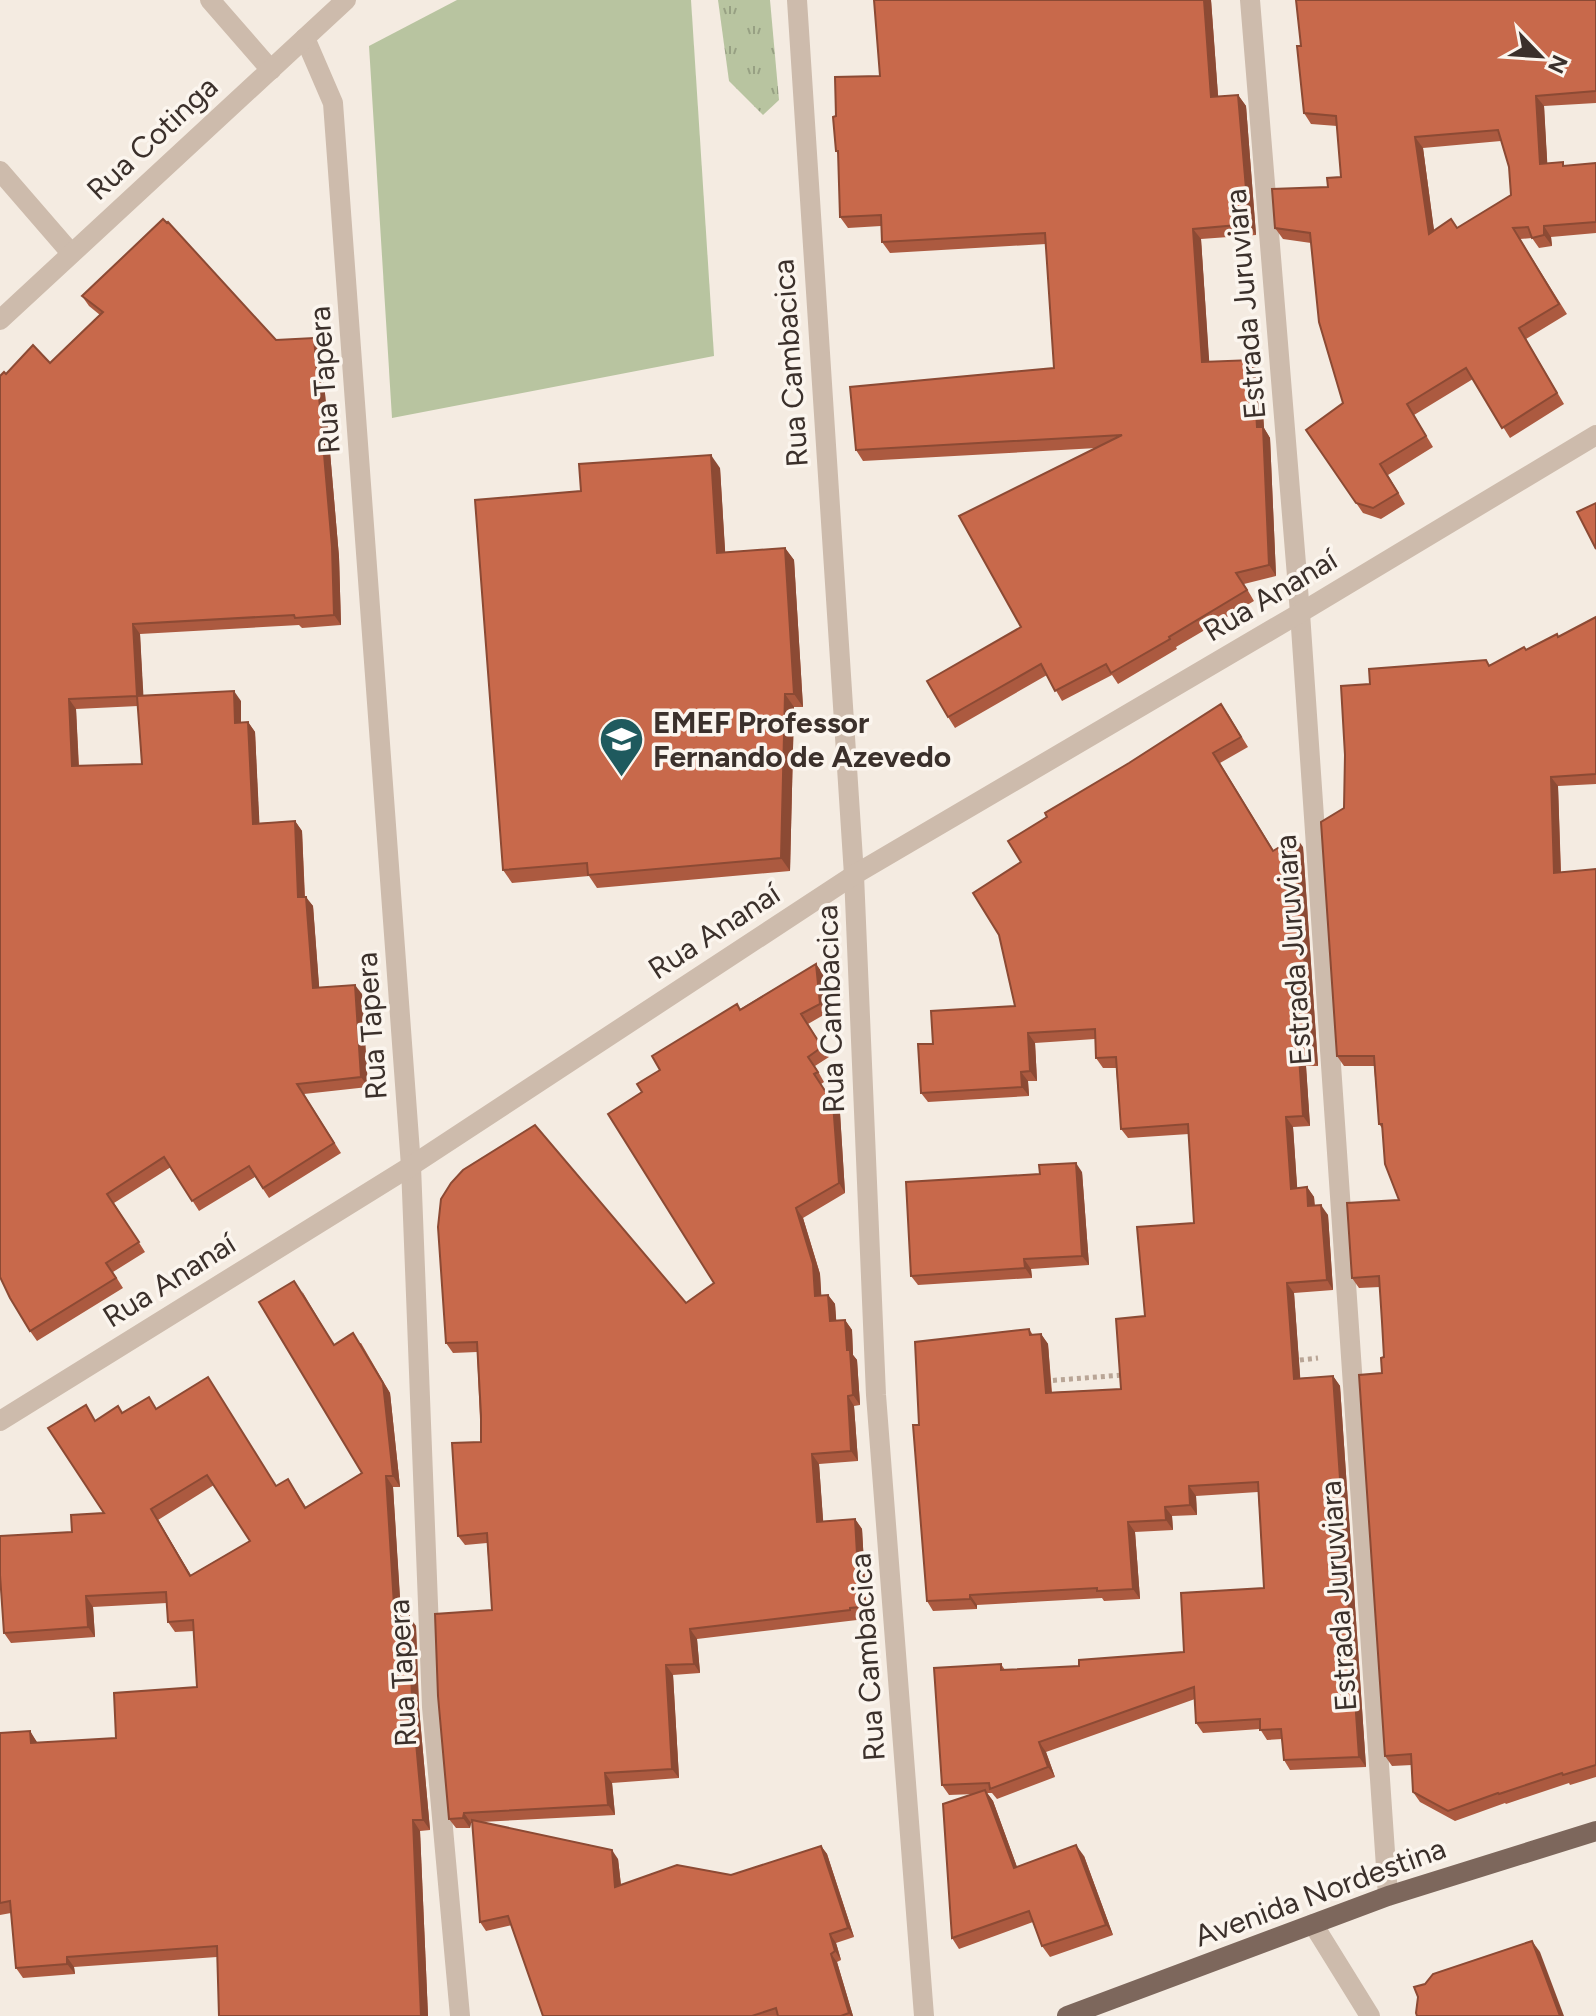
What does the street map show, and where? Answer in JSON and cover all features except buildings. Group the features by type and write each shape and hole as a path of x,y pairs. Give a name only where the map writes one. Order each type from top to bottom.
{"main road":[{"name":"Avenida Nordestina","path":"1067,2016 1388,1896 1596,1831"}],"street":[{"path":"210,0 271,70"},
{"name":"Rua Cotinga","path":"0,320 346,0"},
{"name":"Rua Cambacica","path":"797,0 854,875 876,1395 924,2016"},
{"name":"Estrada Juruviara","path":"1250,0 1300,613 1388,1896"},
{"name":"Rua Tapera","path":"305,38 333,103 411,1166 432,1707 460,2016"},
{"path":"0,171 71,253"},
{"name":"Rua Ananaí","path":"0,1421 411,1166 854,875 1596,435"},
{"path":"1313,1924 1370,2016"}],"path":[{"path":"1288,1361 1351,1356"},
{"path":"1035,1382 1130,1374"}],"green space":[{"path":"457,0 691,0 714,356 392,418 369,46"},
{"path":"718,0 770,0 779,100 763,115 729,81"}],"place":[{"name":"EMEF Professor Fernando de Azevedo","path":"622,778"}]}
